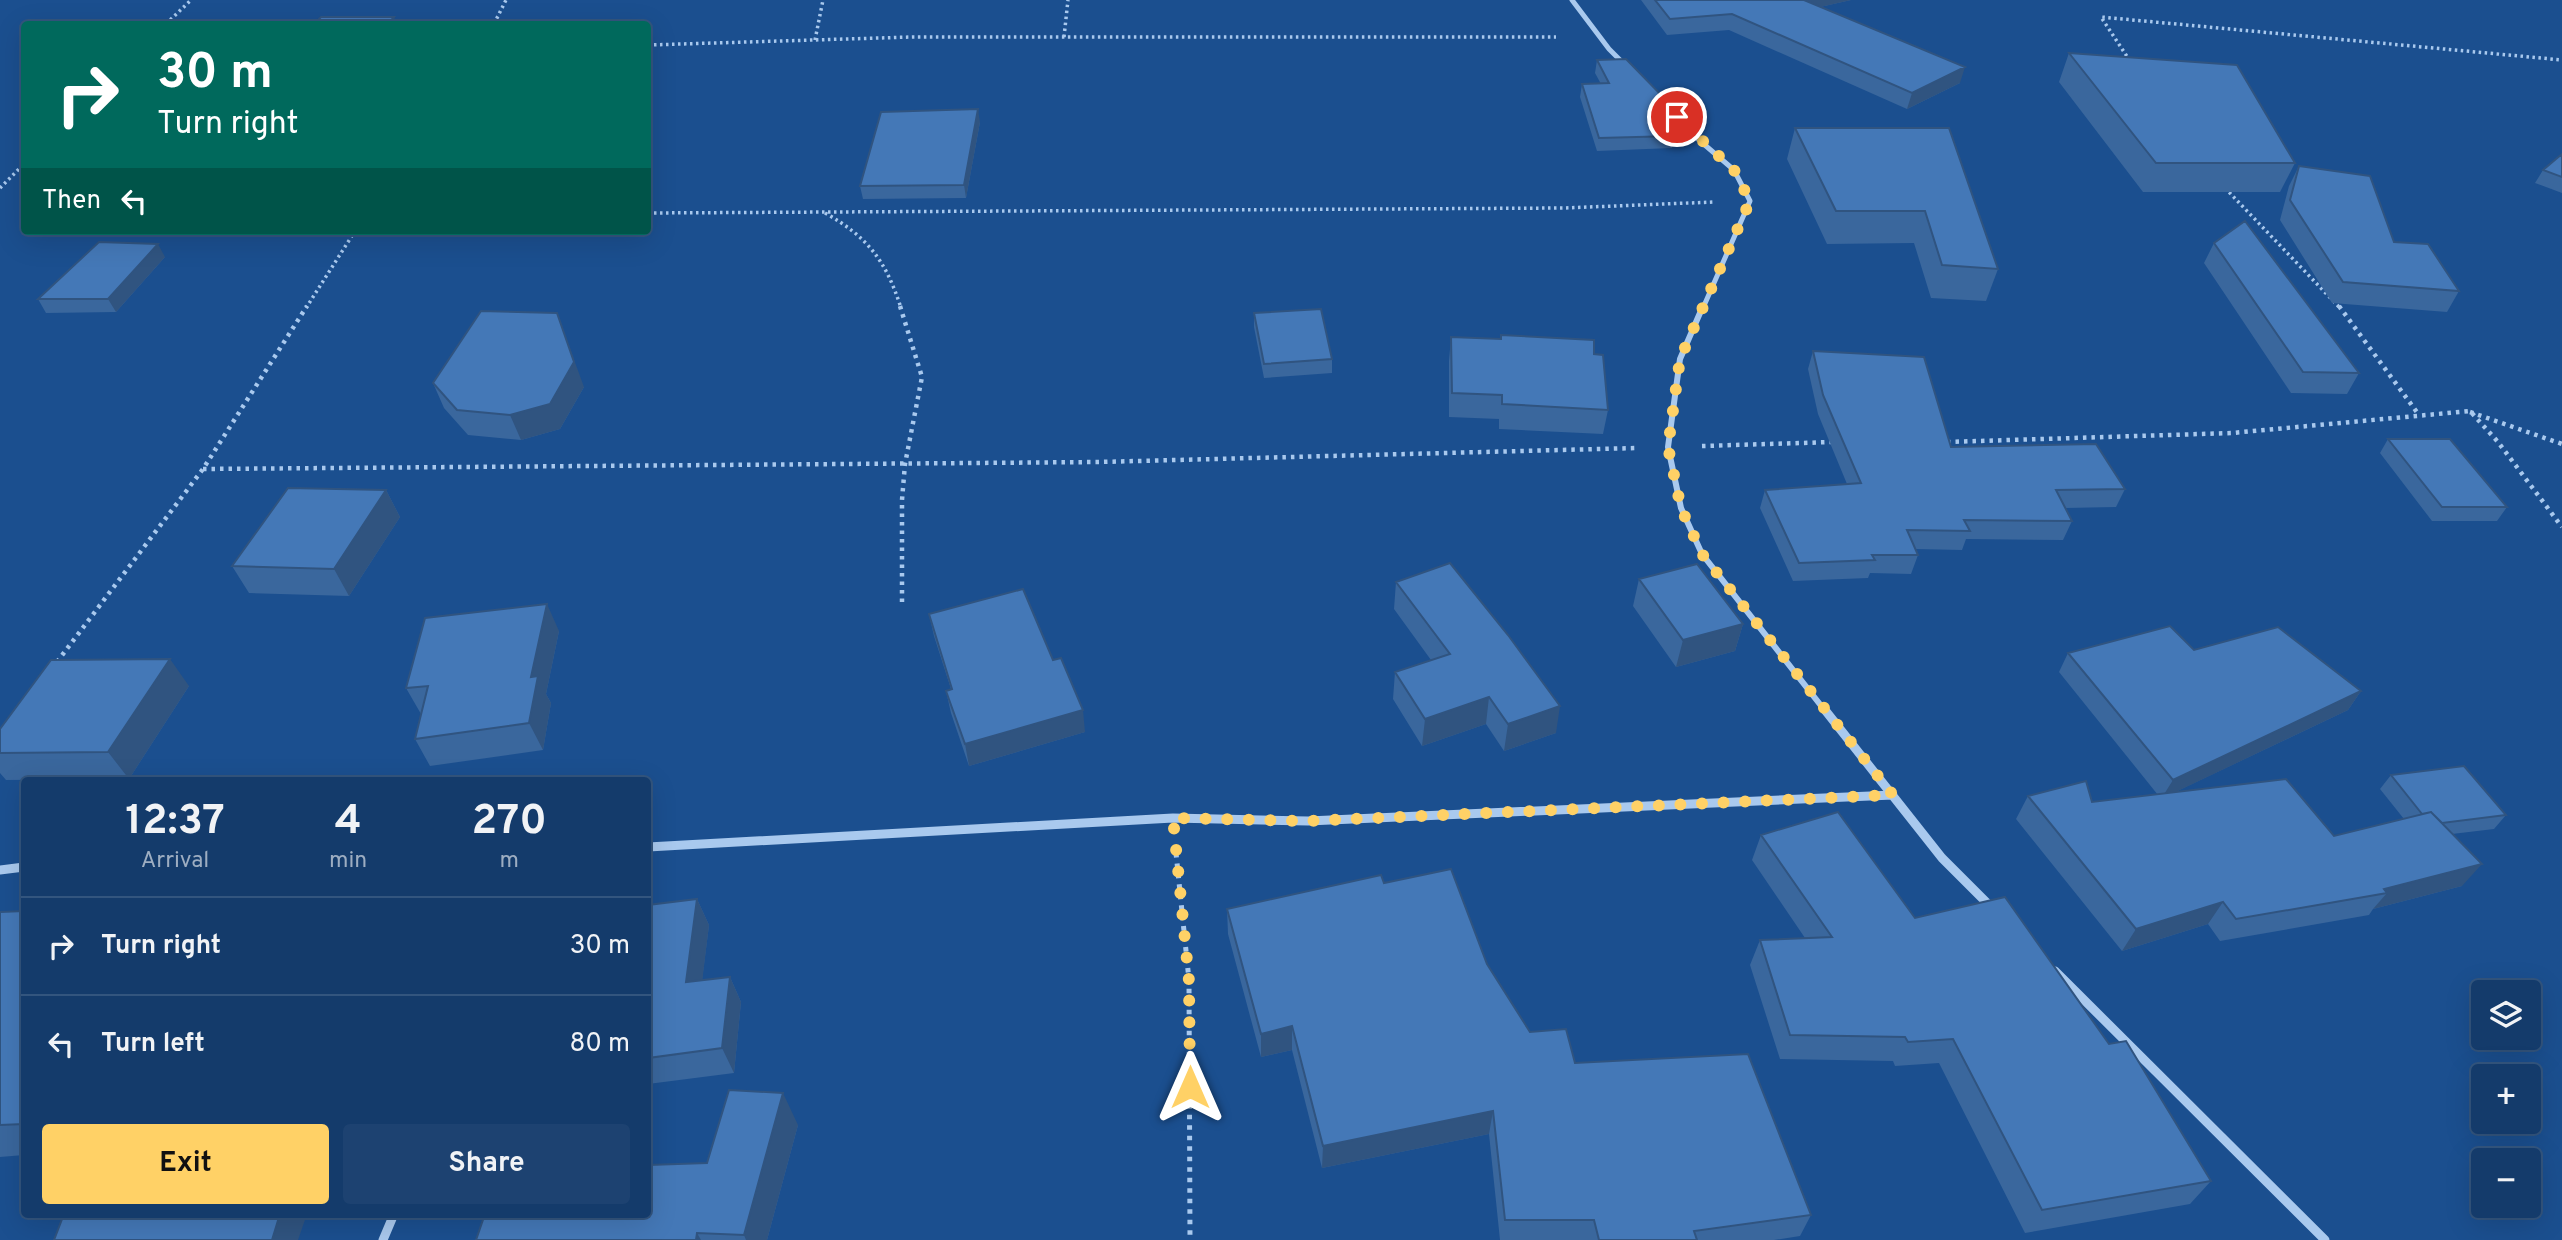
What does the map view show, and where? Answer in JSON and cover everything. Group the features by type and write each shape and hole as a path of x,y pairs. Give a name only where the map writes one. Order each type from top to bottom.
{"street":[{"path":"1572,0 1636,75"},
{"path":"1662,101 1692,134 1734,170 1750,201 1680,359 1668,447 1681,508 1702,554 1942,858 2001,917"},
{"path":"651,847 1173,818 1308,821 1893,795"},
{"path":"0,870 21,867"},
{"path":"2050,966 2325,1240"},
{"path":"383,1240 392,1218"}],"path":[{"path":"169,21 191,0"},
{"path":"496,21 506,0"},
{"path":"814,40 823,0"},
{"path":"1065,37 1068,0"},
{"path":"2132,63 2101,16 2562,60"},
{"path":"651,45 912,37 1600,36"},
{"path":"0,188 21,167"},
{"path":"2218,181 2346,314 2420,416"},
{"path":"651,213 1564,208 1750,201"},
{"path":"822,212 853,229 890,274 922,377 905,464 902,500 902,606"},
{"path":"53,669 203,469 352,235"},
{"path":"2470,411 2498,442 2562,527"},
{"path":"1938,442 2232,433 2470,411 2562,444"},
{"path":"203,469 905,464 1455,455 1834,442"},
{"path":"1173,818 1189,981 1190,1240"}],"building":[{"path":"1655,0 1804,0 1965,67 1912,93 1732,14 1670,19"},
{"path":"321,17 394,17 391,21 317,21"},
{"path":"2069,53 2237,65 2295,163 2156,163"},
{"path":"1626,59 1670,104 1679,122 1668,123 1674,136 1599,138 1582,84 1609,83 1597,60"},
{"path":"978,109 964,185 860,186 881,112"},
{"path":"1795,128 1949,128 1998,269 1942,265 1925,211 1836,211"},
{"path":"2562,154 2562,177 2543,170"},
{"path":"2299,166 2370,176 2394,242 2428,244 2459,291 2343,282 2290,200"},
{"path":"2245,221 2359,373 2303,372 2214,243"},
{"path":"99,242 158,244 108,299 38,299"},
{"path":"1321,309 1332,359 1264,364 1254,313"},
{"path":"481,311 557,313 574,362 550,404 510,415 457,410 433,383"},
{"path":"1501,335 1594,340 1594,354 1603,355 1608,410 1502,404 1502,395 1452,393 1451,337 1501,339"},
{"path":"1813,351 1924,357 1951,447 2096,444 2125,489 2056,490 2072,521 1964,520 1970,531 1907,530 1918,555 1872,555 1875,560 1799,563 1765,490 1861,483 1823,395"},
{"path":"2388,439 2450,439 2507,507 2442,507"},
{"path":"288,488 386,490 334,569 232,566"},
{"path":"1450,563 1560,706 1508,724 1489,697 1425,719 1395,672 1450,654 1396,582"},
{"path":"1697,564 1743,624 1683,640 1639,579"},
{"path":"1023,589 1053,660 1061,658 1083,710 965,744 946,691 952,689 929,614"},
{"path":"547,604 531,677 538,676 529,723 415,739 428,686 406,688 425,618"},
{"path":"2170,626 2194,650 2278,627 2361,691 2173,780 2068,653"},
{"path":"170,659 108,752 0,753 0,729 51,660"},
{"path":"2464,766 2506,815 2442,823 2431,812 2422,814 2391,775"},
{"path":"2286,779 2334,836 2431,812 2482,864 2384,889 2387,893 2236,919 2223,902 2136,929 2028,796 2086,781 2092,802"},
{"path":"1838,812 1915,918 2005,897 2109,1044 2126,1041 2211,1181 2042,1210 1953,1039 1908,1042 1905,1037 1790,1035 1760,940 1832,937 1761,835"},
{"path":"1451,869 1487,964 1530,1032 1566,1029 1575,1063 1748,1054 1811,1215 1694,1231 1697,1240 1599,1240 1594,1220 1505,1220 1493,1111 1323,1146 1292,1026 1261,1034 1227,909 1381,875 1384,883"},
{"path":"697,899 686,982 730,977 722,1048 651,1058 651,905"},
{"path":"21,911 21,1124 0,1125 0,912"},
{"path":"729,1090 783,1093 744,1235 697,1233 696,1240 476,1240 484,1218 651,1218 651,1165 707,1163"},
{"path":"62,1218 279,1218 272,1240 54,1240"}],"route":[{"path":"1190,1087 1189,981 1173,818 1308,821 1893,795 1702,554 1681,508 1668,447 1680,359 1750,201 1734,170 1692,134 1677,117"}]}
